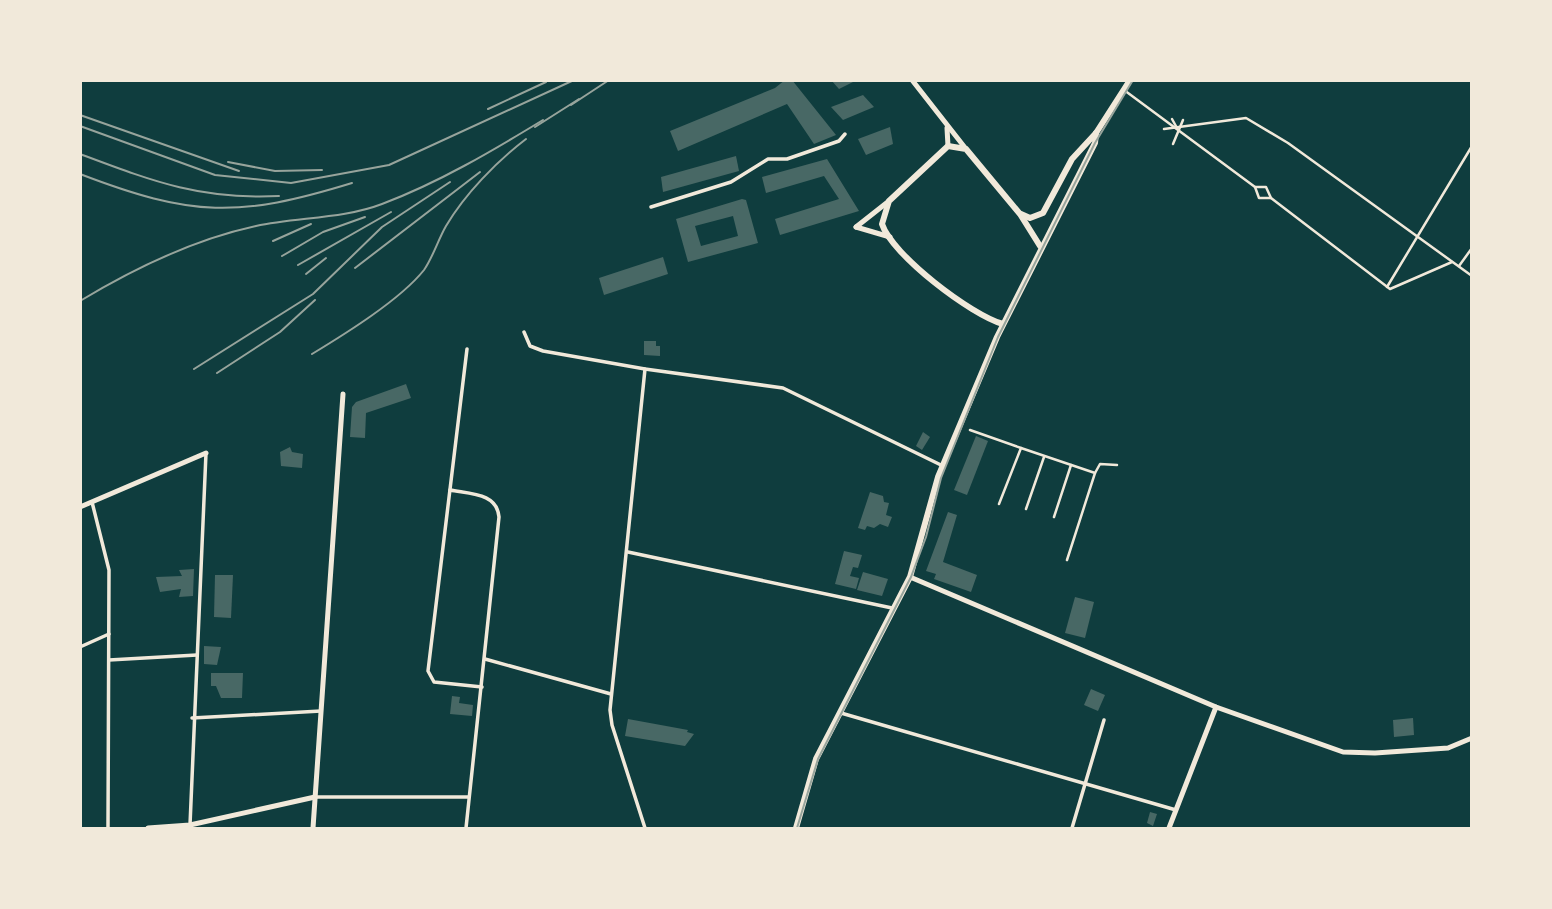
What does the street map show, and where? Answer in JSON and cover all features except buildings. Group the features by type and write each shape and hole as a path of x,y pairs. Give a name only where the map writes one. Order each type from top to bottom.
{"main road":[{"path":"1020,214 1030,218 1043,213 1072,159 1096,133 1130,80"},
{"path":"796,828 816,759 909,577 943,466 1003,324 1040,246 1045,242 1095,143 1096,133"},
{"path":"1003,324 970,311 950,296 890,237 882,224 889,201 948,146 966,149 1020,214 1040,246"}],"street":[{"path":"912,80 966,149"},
{"path":"1124,90 1255,187 1259,198 1270,198"},
{"path":"1164,129 1246,118 1287,143 1472,276"},
{"path":"1172,119 1177,128"},
{"path":"1173,144 1177,128 1183,120"},
{"path":"946,125 948,146"},
{"path":"651,207 731,182 768,159 787,159 839,141 845,134"},
{"path":"1387,287 1472,146"},
{"path":"1255,187 1266,187 1270,198 1390,289 1452,262"},
{"path":"889,201 856,227 890,237"},
{"path":"1459,267 1472,248"},
{"path":"524,332 530,346 543,351 645,369 783,388 943,466"},
{"path":"467,349 429,676 434,682 482,687"},
{"path":"645,369 612,694 612,725 645,828"},
{"path":"313,828 343,394"},
{"path":"970,430 1095,473"},
{"path":"999,504 1021,448"},
{"path":"80,507 206,453 192,718 190,825"},
{"path":"1026,509 1044,457"},
{"path":"1068,559 1095,473 1100,464 1117,465"},
{"path":"1054,517 1071,465"},
{"path":"450,490 494,500 498,507 485,659 466,828"},
{"path":"92,502 109,570 108,828"},
{"path":"628,552 895,609"},
{"path":"909,577 1216,707 1343,752 1385,753 1448,748 1472,738"},
{"path":"80,647 109,634"},
{"path":"109,660 197,655"},
{"path":"485,659 612,694"},
{"path":"1169,828 1216,707"},
{"path":"192,718 320,712"},
{"path":"839,712 1176,810"},
{"path":"1072,828 1104,720"},
{"path":"148,828 190,825 315,797 468,797"}],"tram line":[{"path":"797,828 818,759 911,577 926,537 941,478 998,337 1095,143 1133,80"}],"railway":[{"path":"80,126 215,175 291,183 389,165 574,80"},
{"path":"571,105 609,80"},
{"path":"488,109 546,82"},
{"path":"535,127 579,99"},
{"path":"80,115 239,171"},
{"path":"80,301 143,267 211,239 256,226 367,209 403,196 484,155 543,120"},
{"path":"312,354 371,316 414,281 424,270 446,226 462,202 493,168 526,139"},
{"path":"80,154 130,173 200,192 279,196"},
{"path":"228,162 275,171 322,170"},
{"path":"355,268 480,172"},
{"path":"80,174 154,198 215,208 277,202 352,183"},
{"path":"194,369 313,294 382,227 450,182"},
{"path":"298,265 391,212"},
{"path":"282,256 323,232 365,217"},
{"path":"273,241 311,224"},
{"path":"306,274 326,258"},
{"path":"217,373 280,332 315,300"}]}
